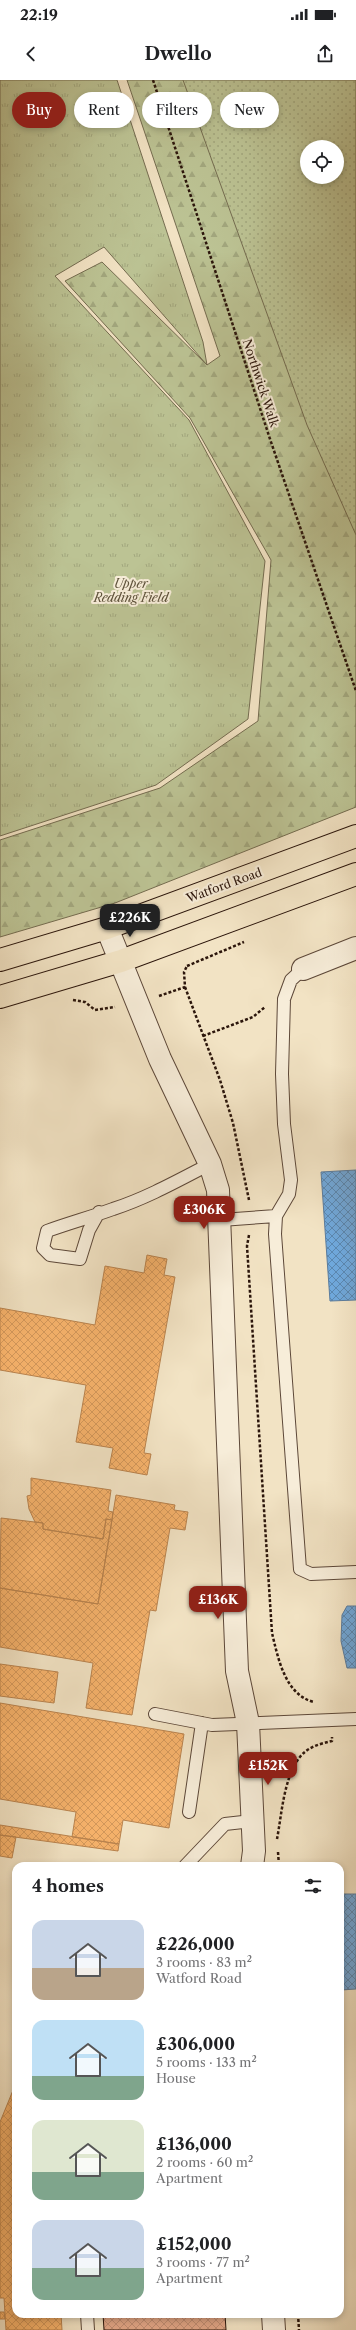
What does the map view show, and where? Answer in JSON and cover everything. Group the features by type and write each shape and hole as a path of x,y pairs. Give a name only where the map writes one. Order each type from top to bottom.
{"main road":[{"name":"Watford Road","path":"0,960 107,928 356,836"},
{"path":"0,997 121,961 356,874"}],"street":[{"path":"107,928 172,1087 210,1164 218,1190 221,1220 237,1671 248,1723 252,1862"},
{"path":"303,969 356,948"},
{"path":"272,2318 274,2330"}],"lane":[{"path":"303,969 291,980 284,999 282,1074 284,1124 291,1180 289,1194 276,1216 275,1234 300,1569 311,1574 356,1572"},
{"path":"100,1212 89,1230 80,1259 50,1255 43,1248 47,1231 100,1212 112,1210 139,1199 210,1164"},
{"path":"221,1220 276,1216"},
{"path":"155,1714 212,1725 356,1719"},
{"path":"189,1812 202,1723"},
{"path":"189,1862 225,1824 252,1821"},
{"path":"87,2318 88,2330"}],"path":[{"name":"Northwick Walk","path":"153,80 268,431 356,691"},
{"path":"187,966 184,972 185,987 233,1123 249,1203"},
{"path":"69,1000 85,1002 95,1010 138,1003 185,987"},
{"path":"203,1036 254,1017 263,1010 270,1000 284,999"},
{"path":"251,1229 247,1246 272,1633 281,1663 292,1688 305,1700 332,1706 332,1741 306,1751 296,1762 290,1776 277,1840 279,1862"},
{"path":"298,2318 299,2330"}],"green space":[{"name":"Upper Redding Field","path":"0,80 117,80 121,92 74,92 74,128 133,128 203,342 207,365 104,247 55,276 189,420 265,561 248,719 156,785 0,836"},
{"path":"127,80 183,80 187,92 142,92 142,125 134,101 134,92 131,92"},
{"path":"173,80 356,80 356,599 190,128 212,128 212,92 177,92"},
{"path":"143,128 200,128 307,425 356,535 356,807 115,903 0,937 0,840 160,788 258,721 271,560 190,418 65,281 102,262 207,365 220,356"}],"building: Schools":[{"path":"356,1170 356,1300 330,1301 321,1172"},
{"path":"347,1606 356,1606 356,1668 347,1668 341,1641 342,1615"},
{"path":"344,1894 356,1894 356,1989 344,1990"}],"building: Health":[{"path":"147,1255 167,1259 164,1275 175,1277 144,1453 151,1454 147,1475 109,1468 113,1448 76,1442 86,1385 0,1370 0,1308 95,1325 105,1266 144,1273"},
{"path":"31,1478 111,1490 108,1511 113,1512 112,1520 106,1519 103,1539 43,1529 43,1523 35,1522 29,1509 27,1496 31,1495"},
{"path":"116,1495 175,1505 174,1510 188,1512 185,1530 170,1528 156,1611 150,1610 132,1715 86,1708 93,1663 0,1647 0,1588 98,1604"},
{"path":"1,1518 43,1523 43,1529 103,1539 106,1519 112,1520 98,1604 0,1588"},
{"path":"0,1664 58,1672 54,1703 0,1696"},
{"path":"0,1703 184,1734 169,1828 123,1820 119,1844 72,1837 76,1812 0,1799"},
{"path":"0,1825 119,1844 118,1851 0,1835"},
{"path":"0,1835 16,1837 12,1858 0,1856"},
{"path":"12,2093 12,2318 61,2318 62,2330 6,2330 4,2298 0,2298 0,2122"},
{"path":"0,2312 4,2312 5,2319 0,2319"}],"building: Other":[{"path":"103,2318 225,2318 226,2330 104,2330"}]}
